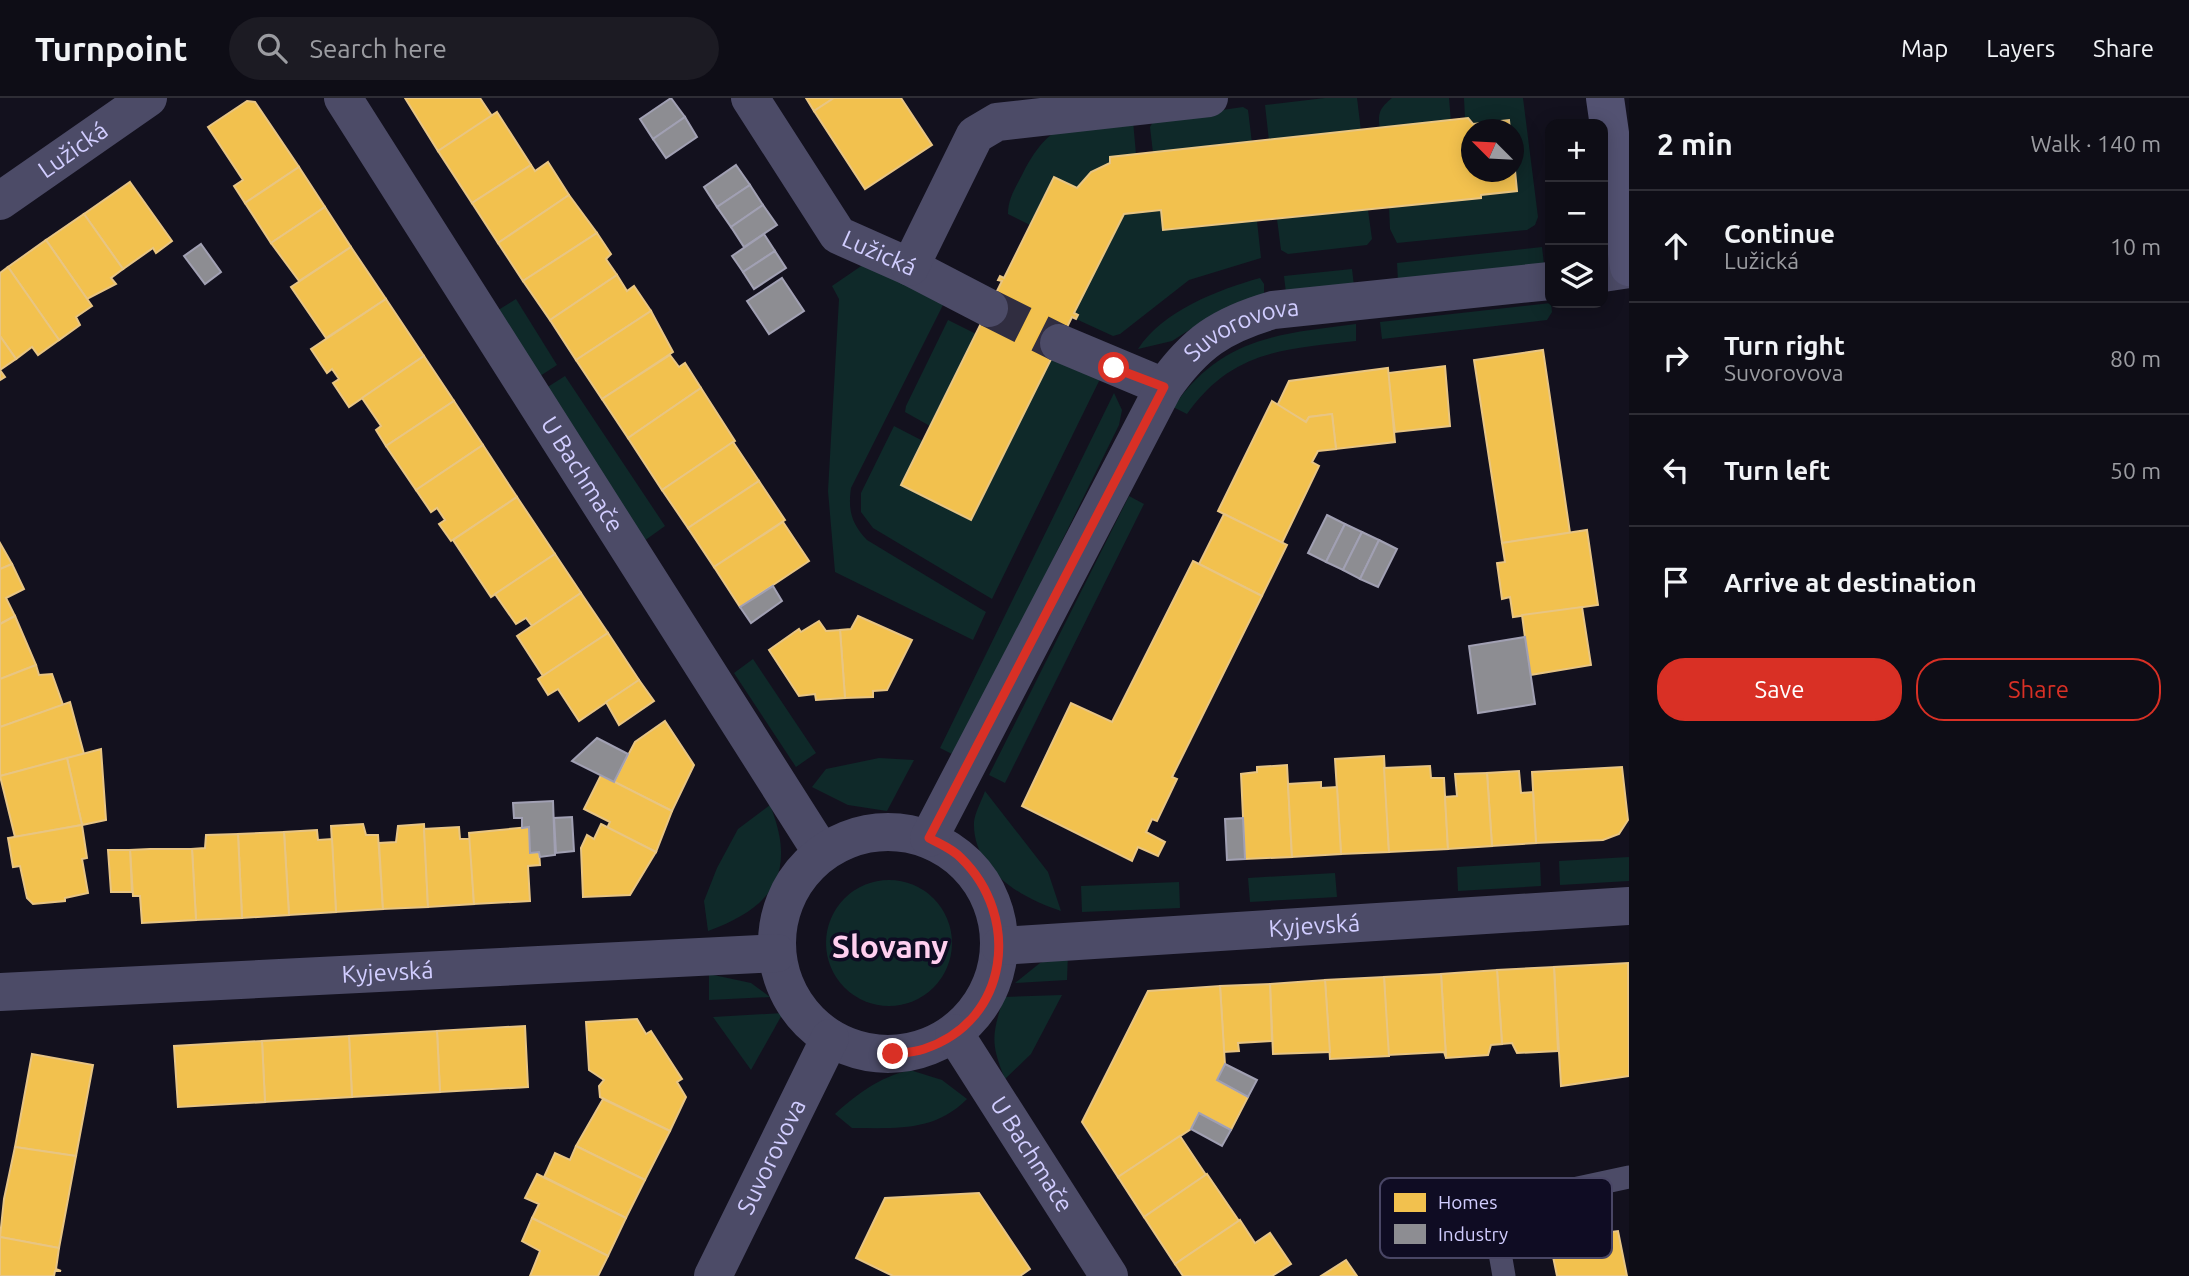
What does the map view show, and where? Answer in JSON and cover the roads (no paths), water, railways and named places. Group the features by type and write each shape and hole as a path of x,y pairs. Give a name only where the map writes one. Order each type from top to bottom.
{"street":[{"name":"Lužická","path":"0,201 148,98"},
{"name":"U Bachmače","path":"343,98 822,853"},
{"name":"Lužická","path":"750,98 838,235 910,267 989,308"},
{"path":"910,267 975,135 984,127 997,121 1209,98"},
{"path":"1605,98 1629,268 1608,272"},
{"name":"Suvorovova","path":"929,838 1164,387 1185,358 1217,331 1241,319 1273,310 1545,282"},
{"path":"1059,343 1164,387"},
{"path":"885,831 929,838 959,855 982,881 996,912 1000,946 990,991 975,1014 954,1033 925,1049 893,1054 860,1051 830,1038 810,1023 794,1003 783,980 777,953 780,915 796,881 822,853 851,837 885,831"},
{"name":"Kyjevská","path":"1000,946 1629,906"},
{"name":"Kyjevská","path":"0,992 777,953"},
{"name":"U Bachmače","path":"954,1033 1109,1276"},
{"name":"Suvorovova","path":"713,1276 830,1038"}],"lane":[{"path":"1501,1258 1504,1276"}],"tunnel":[{"path":"989,308 1059,343"}],"district":[{"name":"Slovany","path":"890,947"}]}
